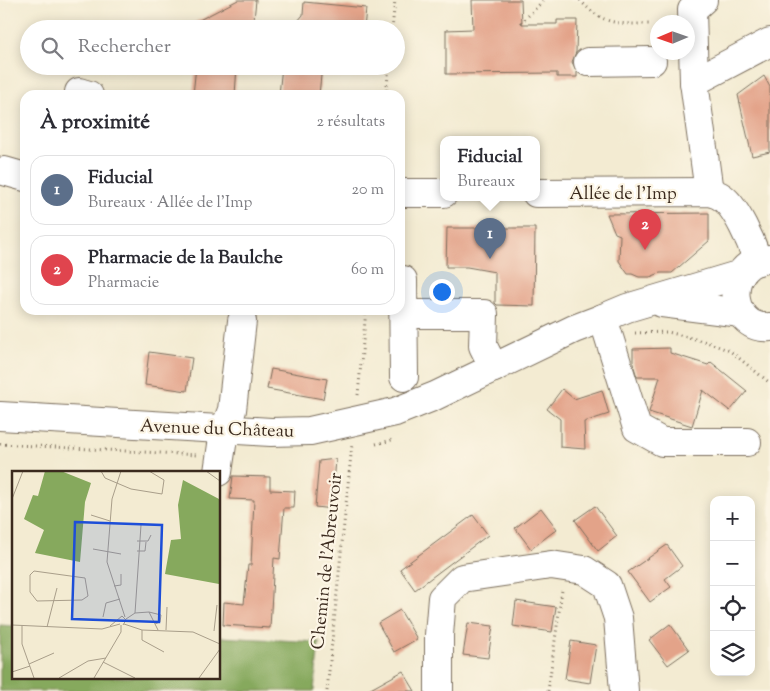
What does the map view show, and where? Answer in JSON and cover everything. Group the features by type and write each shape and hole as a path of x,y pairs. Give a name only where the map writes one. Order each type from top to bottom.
{"street":[{"path":"703,0 692,10 694,82 709,192 720,196 729,204 750,237 756,264 736,283 736,304 759,326"},
{"path":"694,82 770,42"},
{"path":"588,62 652,61"},
{"name":"Allée de l'Imp","path":"540,193 709,192"},
{"path":"405,193 440,193"},
{"name":"Avenue du Château","path":"0,416 224,431 271,432 310,431 355,422 395,412 435,396 574,329 648,302 716,283 756,264"},
{"name":"Avenue du Château","path":"648,302 759,326"},
{"path":"405,314 484,314 484,346 494,368"},
{"path":"404,315 404,377"},
{"path":"603,318 637,428 662,442 748,442"},
{"path":"218,471 224,431 232,410 242,321"},
{"path":"439,691 439,634 442,598 462,578 551,565 584,570 606,585 618,618 624,691"}],"path":[{"path":"393,20 395,0"},
{"path":"521,23 544,0"},
{"path":"580,0 602,19 620,24 650,24"},
{"path":"387,90 388,75"},
{"path":"358,396 366,315"},
{"name":"Chemin de l'Abreuvoir","path":"327,691 352,442"},
{"path":"548,691 565,567"}],"green space":[{"path":"0,625 12,626 12,678 220,678 220,637 319,642 314,691 0,691"}],"building":[{"path":"238,0 256,0 254,20 199,20"},
{"path":"472,0 521,0 522,24 557,24 557,20 577,20 576,52 572,62 577,72 577,77 557,77 557,73 446,74 446,30 473,29"},
{"path":"304,2 366,8 365,20 299,20 303,15"},
{"path":"195,75 236,75 235,90 194,90"},
{"path":"281,75 321,75 320,90 280,90"},
{"path":"764,76 770,87 770,152 752,156 738,95"},
{"path":"709,213 709,241 672,273 660,273 650,277 628,274 619,261 620,235 615,233 607,214"},
{"path":"447,228 535,228 534,306 497,305 495,303 495,272 467,267 446,267"},
{"path":"670,348 670,353 708,365 711,362 747,391 730,411 703,390 692,426 649,412 660,377 637,377 633,364 633,349"},
{"path":"149,352 192,358 187,391 145,385"},
{"path":"271,369 327,379 323,399 267,389"},
{"path":"562,389 574,399 602,390 609,414 584,422 585,449 560,447 560,419 547,409"},
{"path":"336,459 332,509 315,507 319,461"},
{"path":"233,476 270,477 270,490 295,491 294,508 284,508 280,559 274,558 270,628 223,625 224,602 244,604 248,565 251,565 254,500 230,499"},
{"path":"595,506 617,536 598,551 575,520"},
{"path":"541,508 557,529 531,549 515,528"},
{"path":"473,515 488,535 415,590 400,569"},
{"path":"667,545 682,566 665,579 671,587 650,602 628,572"},
{"path":"516,601 556,607 552,632 513,626"},
{"path":"400,610 417,639 394,652 378,623"},
{"path":"468,623 493,626 488,658 463,655"},
{"path":"670,624 689,650 668,665 649,640"},
{"path":"571,641 596,645 590,683 565,679"},
{"path":"403,671 415,691 367,691"}],"place":[{"name":"Pharmacie de la Baulche","path":"645,250"},
{"name":"Fiducial","path":"490,259"}]}
